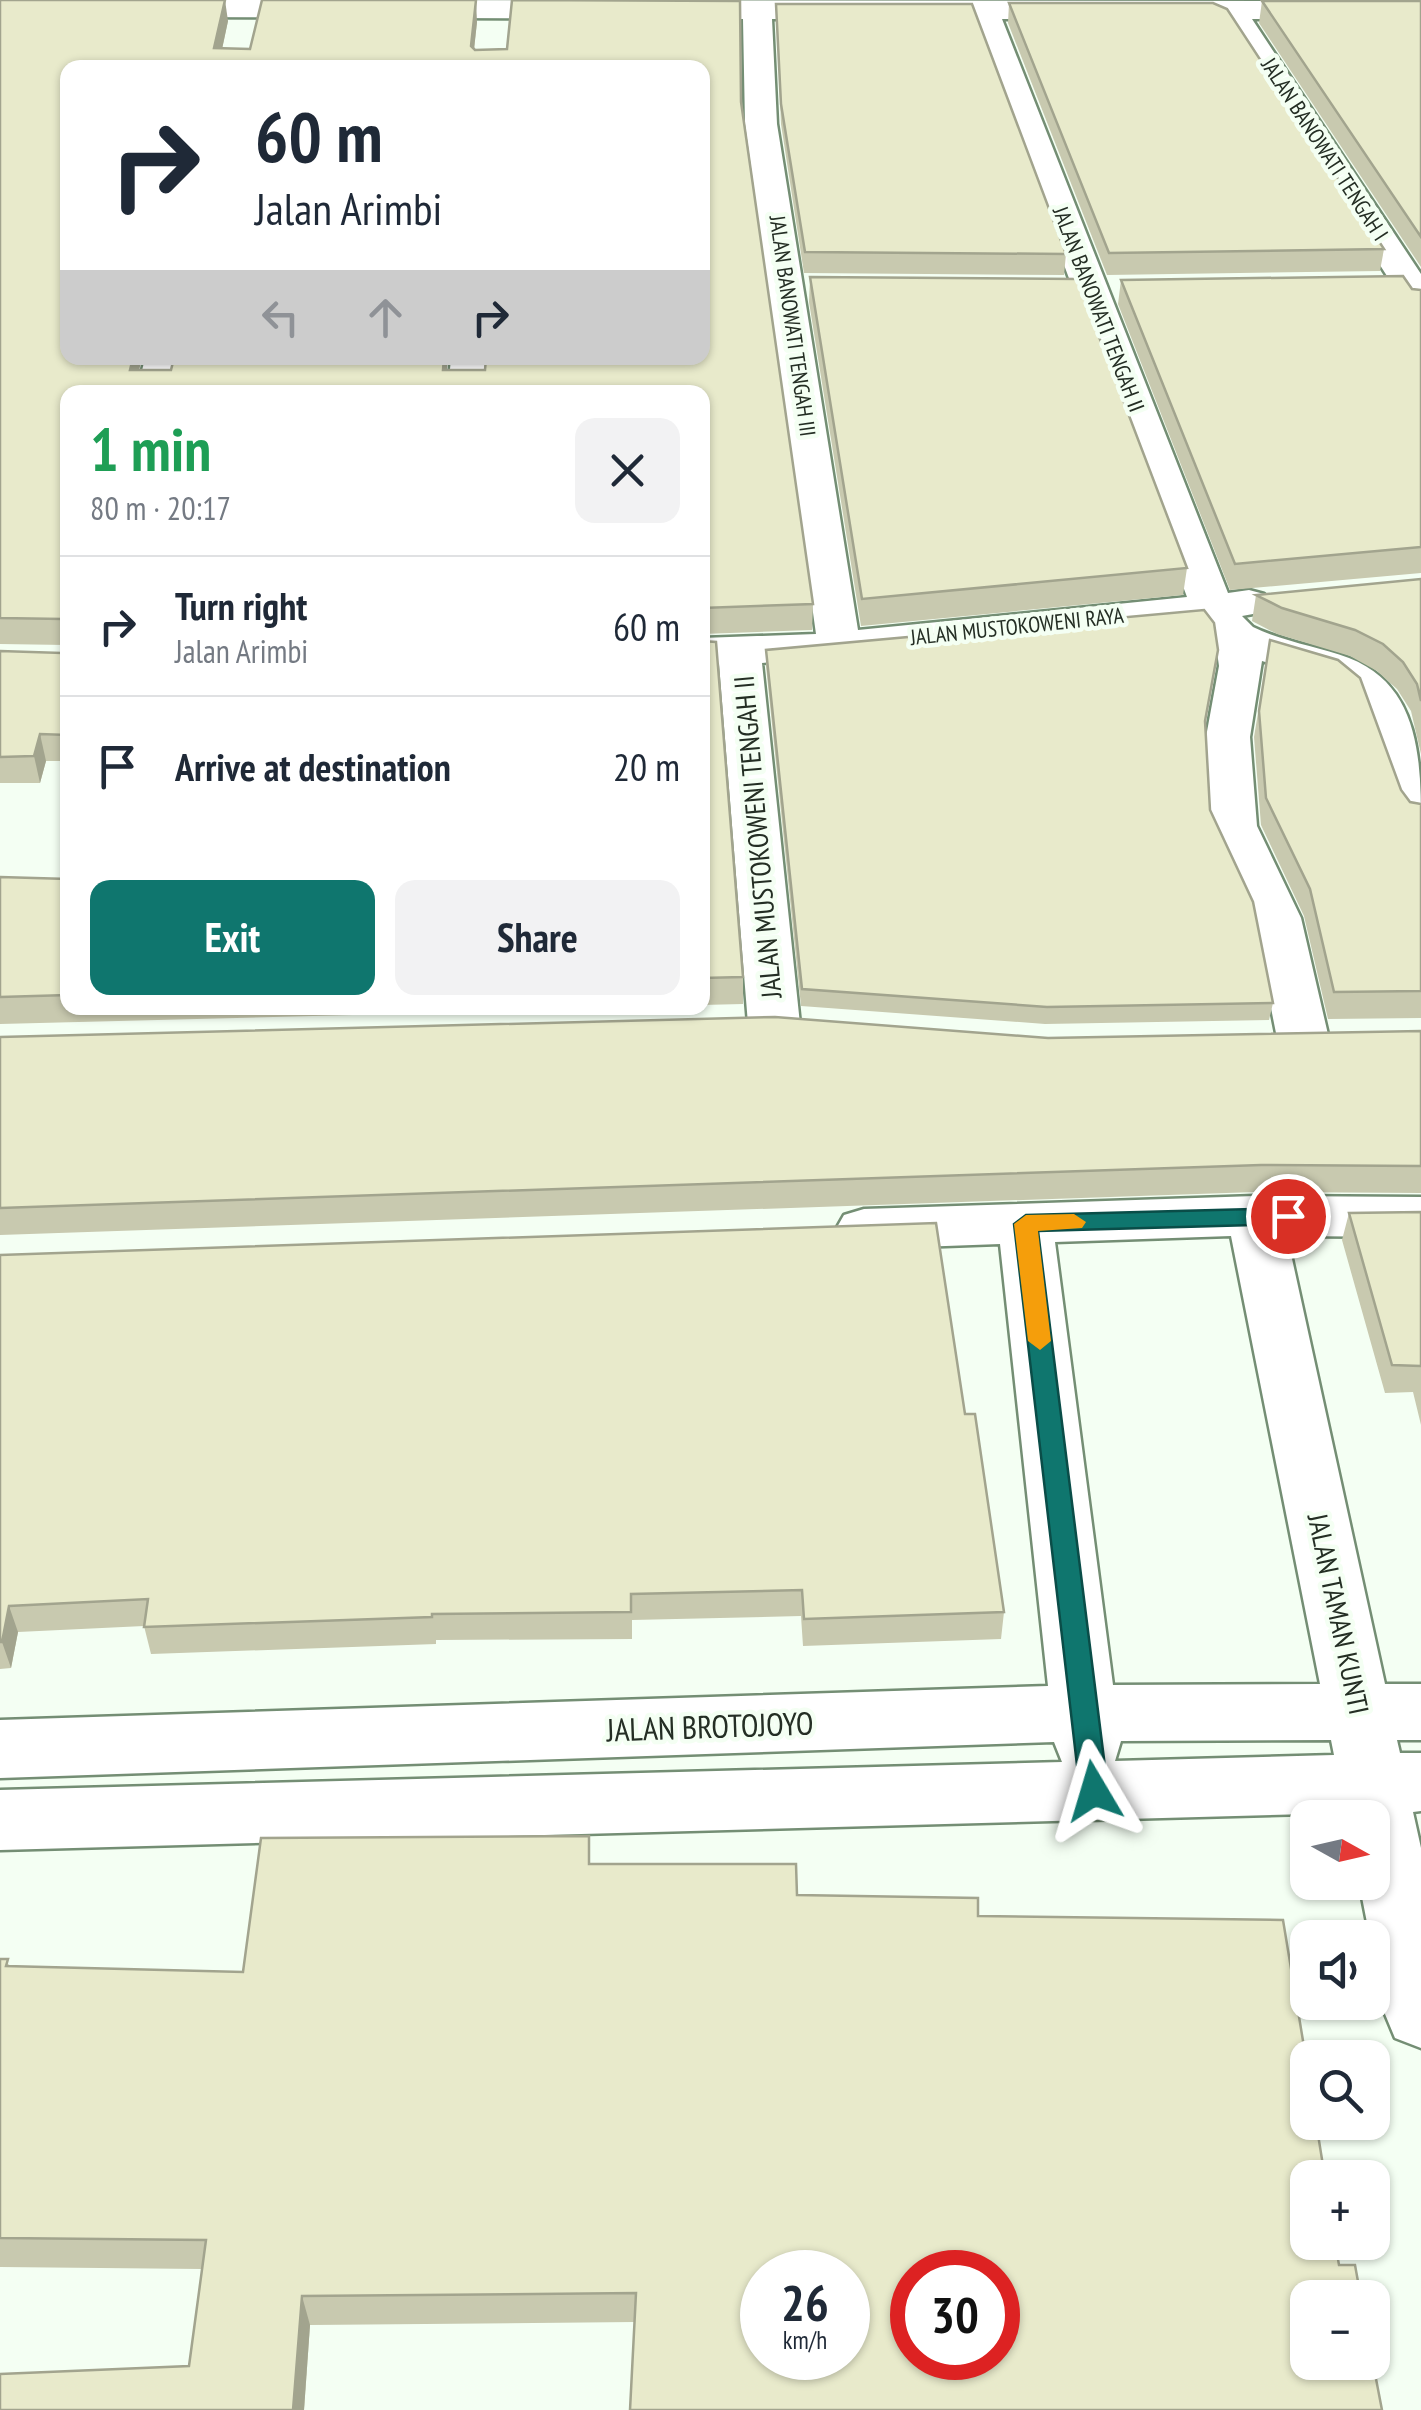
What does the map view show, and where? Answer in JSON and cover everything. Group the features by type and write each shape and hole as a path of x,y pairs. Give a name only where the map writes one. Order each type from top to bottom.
{"street":[{"path":"135,8 308,4 509,14 756,4 1215,5 1421,10"},
{"name":"JALAN BANOWATI TENGAH III","path":"756,4 761,124 839,644"},
{"name":"JALAN BANOWATI TENGAH I","path":"1215,5 1237,20 1250,36 1416,293"},
{"name":"JALAN BANOWATI TENGAH II","path":"985,6 1241,666 1228,737 1234,826 1276,918 1304,1042"},
{"path":"242,37 250,8"},
{"path":"1371,286 1416,293"},
{"path":"788,287 825,287"},
{"path":"1053,290 1132,290"},
{"name":"JALAN MUSTOKOWENI RAYA","path":"721,651 1224,620 1288,599"},
{"name":"JALAN MUSTOKOWENI RAYA","path":"1224,620 1344,672 1372,689 1379,698 1421,815"},
{"name":"JALAN MUSTOKOWENI TENGAH II","path":"721,651 774,1026"},
{"path":"808,1231 1254,1216 1421,1217"},
{"name":"JALAN TAMAN KUNTI","path":"1254,1216 1391,1714 1421,2014"},
{"path":"1026,1224 1094,1791"},
{"name":"JALAN BROTOJOYO","path":"0,1750 1084,1714 1391,1714"},
{"path":"0,1820 1398,1783"}],"building":[{"path":"0,0 225,0 214,48 250,49 262,0 476,0 471,46 475,50 507,49 512,0 740,1 741,102 813,604 710,608 710,385 60,385 60,619 0,618"},
{"path":"1262,1 1421,1 1421,237"},
{"path":"1009,3 1213,3 1227,9 1384,249 1109,253"},
{"path":"776,4 972,4 1066,254 805,252 781,104"},
{"path":"1403,276 1412,289 1421,290 1421,547 1235,564 1121,280"},
{"path":"810,277 1077,279 1187,568 862,599"},
{"path":"1421,579 1421,701 1417,684 1403,662 1383,644 1256,595"},
{"path":"1204,610 1214,623 1218,650 1205,721 1210,810 1253,902 1273,1003 1047,1007 802,989 766,650"},
{"path":"1270,640 1338,660 1360,678 1401,790 1410,802 1421,804 1421,991 1334,992 1310,889 1266,798 1259,711"},
{"path":"710,642 716,642 743,977 710,978"},
{"path":"0,651 60,653 60,735 40,734 34,756 0,757"},
{"path":"0,877 60,879 60,995 0,997"},
{"path":"775,1017 1048,1038 1421,1031 1421,1166 1261,1165 0,1208 0,1037"},
{"path":"1421,1212 1421,1366 1392,1365 1349,1213"},
{"path":"936,1223 965,1414 975,1414 1004,1612 804,1619 802,1590 631,1594 631,1612 432,1614 144,1627 148,1599 9,1606 0,1642 0,1255"},
{"path":"589,1836 589,1864 796,1864 797,1895 978,1898 978,1916 1283,1920 1290,1962 1290,2020 1300,2020 1303,2040 1290,2040 1290,2140 1319,2140 1322,2160 1290,2160 1290,2260 1338,2260 1339,2265 1355,2265 1358,2280 1290,2280 1290,2380 1376,2380 1382,2410 630,2410 636,2293 302,2296 293,2410 0,2410 0,2374 189,2366 206,2240 0,2238 0,1959 8,1959 6,1966 243,1972 261,1838"}],"slow traffic":[{"path":"1040,1341 1026,1224 1074,1222"}],"route":[{"path":"1094,1791 1026,1224 1288,1216"}]}
